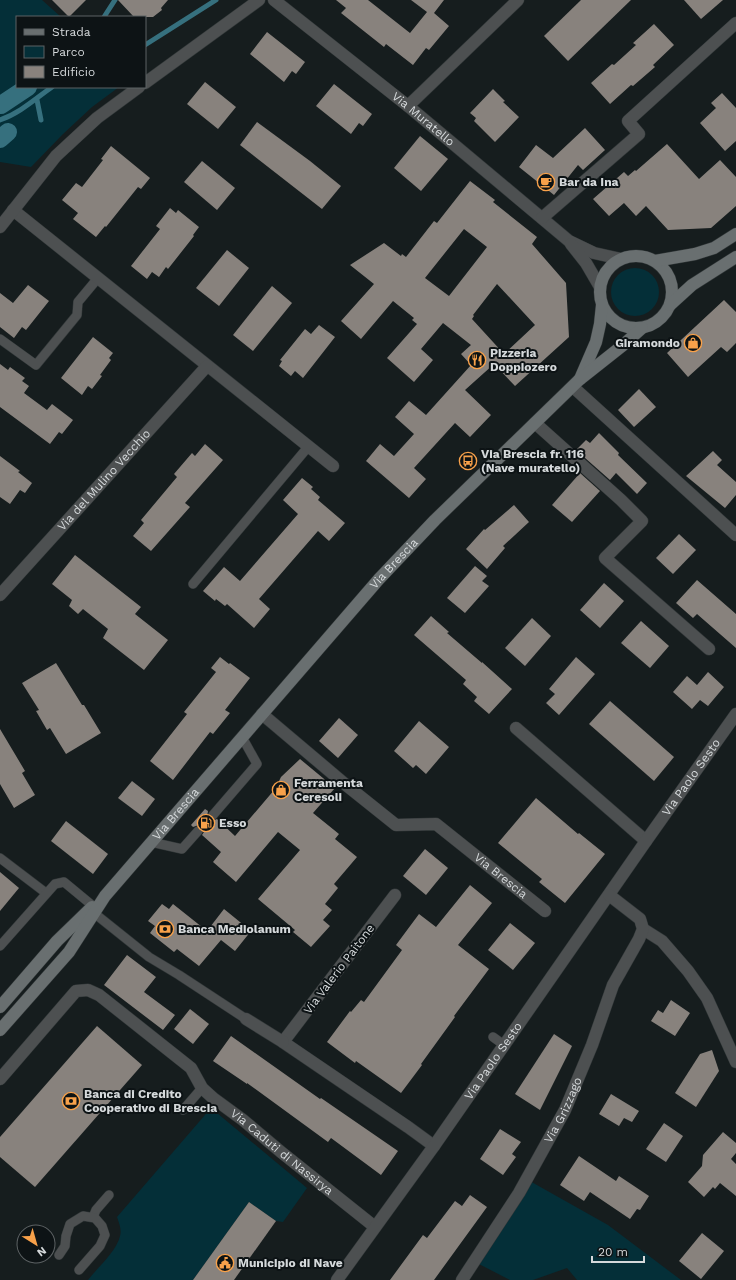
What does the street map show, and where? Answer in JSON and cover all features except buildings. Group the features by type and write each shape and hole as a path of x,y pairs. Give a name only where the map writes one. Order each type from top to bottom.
{"main road":[{"path":"655,261 695,254 714,248 736,234"},
{"path":"600,287 602,278 607,271 613,264 621,259 638,256 647,258 655,261 663,268 668,276 672,290 670,305"},
{"name":"Via Brescia","path":"600,287 602,305 613,321 632,328 642,328 659,320 670,305 692,285 736,257"},
{"name":"Via Brescia","path":"576,384 596,342 602,305"},
{"name":"Via Brescia","path":"0,1007 57,941 94,909 379,579 435,520 535,423 576,384 618,350 642,328"},
{"name":"Via Brescia","path":"0,1030 69,952 94,909"}],"street":[{"path":"146,82 259,0"},
{"name":"Via Muratello","path":"274,0 408,106 569,241 586,263 600,287"},
{"path":"408,106 506,5 518,0"},
{"path":"542,218 639,134 628,121 736,23"},
{"path":"0,228 56,156 97,118 138,88"},
{"path":"13,210 332,466"},
{"name":"Via Muratello","path":"569,241 594,253 621,259"},
{"name":"Via del Mulino Vecchio","path":"0,595 207,366"},
{"path":"576,384 736,535"},
{"path":"535,423 621,500 642,521 605,558 709,649"},
{"name":"Via Brescia","path":"262,714 396,825 436,824 545,911"},
{"name":"Via Paolo Sesto","path":"337,1280 434,1146 736,714"},
{"path":"516,728 646,841"},
{"name":"Via Valerio Paitone","path":"283,1042 395,895"},
{"path":"609,895 640,919 643,929 662,942 688,971 707,998 736,1062"},
{"name":"Via Grizzago","path":"462,1280 519,1193 565,1110 592,1045 613,985 643,929"},
{"name":"Via Caduti di Nassirya","path":"0,1079 76,991 88,990 99,995 191,1068 202,1088 213,1098 243,1120 375,1227"},
{"path":"246,1020 283,1042 410,1124 434,1146"}],"lane":[{"path":"0,339 36,365 78,315 78,302 98,278"},
{"path":"193,584 308,447"},
{"path":"213,815 257,764 242,737"},
{"path":"151,842 182,849 198,831"},
{"path":"0,858 46,893"},
{"path":"0,946 46,893 55,884 64,882 149,957 180,975 246,1020"},
{"path":"493,1037 504,1045"},
{"path":"183,1110 202,1088"},
{"path":"93,1217 96,1210 109,1195"},
{"path":"59,1255 65,1246 66,1236 70,1224 83,1216 93,1217 102,1226 105,1235 100,1246 79,1270"}],"green space":[{"path":"0,0 42,0 60,16 16,16 16,88 118,88 92,107 31,167 0,162"},
{"path":"635,268 644,270 652,275 657,283 659,292 657,301 652,309 644,314 635,316 626,314 618,309 613,301 611,292 613,283 618,275 626,270"},
{"path":"211,1108 307,1188 283,1222 276,1221 249,1202 193,1280 88,1280 115,1248 118,1242 121,1231 117,1217"},
{"path":"528,1180 608,1225 681,1280 577,1280 567,1268 533,1280 510,1280 475,1262"}],"waterway":[{"path":"105,16 115,0"},
{"path":"146,44 216,0"},
{"path":"1,105 26,88"},
{"path":"0,120 21,110 51,88"},
{"path":"37,100 41,120"},
{"path":"0,139 8,132"}],"place":[{"name":"Bar da Ina","path":"546,182"},
{"name":"Giramondo","path":"693,343"},
{"name":"Pizzeria Doppiozero","path":"477,360"},
{"name":"Via Brescia fr. 116 (Nave muratello)","path":"468,461"},
{"name":"Ferramenta Ceresoli","path":"281,790"},
{"name":"Esso","path":"206,823"},
{"name":"Banca Mediolanum","path":"165,929"},
{"name":"Banca di Credito Cooperativo di Brescia","path":"71,1101"},
{"name":"Municipio di Nave","path":"225,1263"}]}
